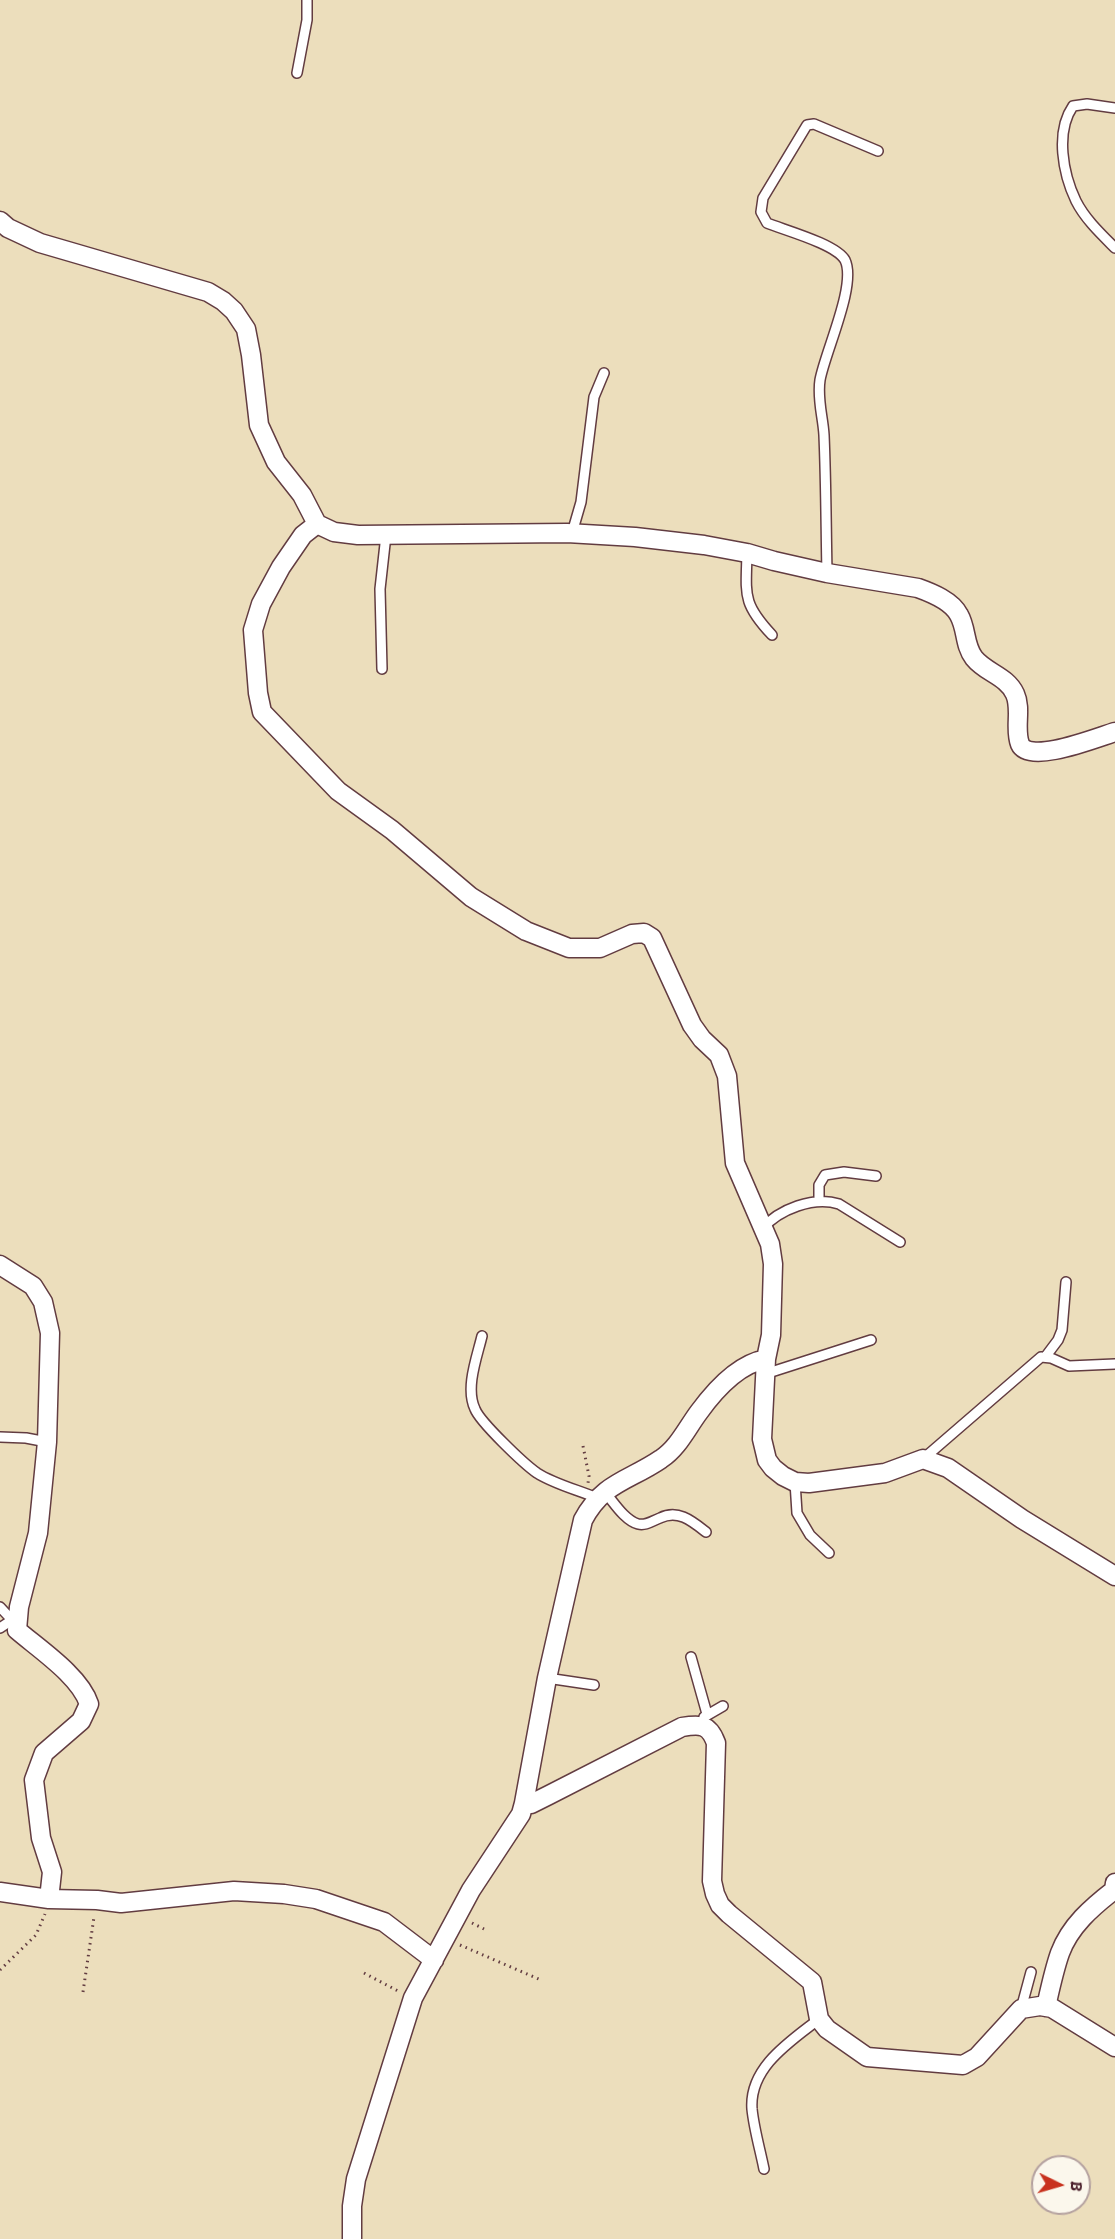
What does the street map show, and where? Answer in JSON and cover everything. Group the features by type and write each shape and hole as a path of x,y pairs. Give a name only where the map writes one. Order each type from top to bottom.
{"street":[{"path":"0,221 8,228 40,243 208,292 234,311 246,329 259,424 276,462 302,495 317,524 334,532 386,535 572,533 704,544 826,573 918,588 932,593 951,606 960,616 969,650 975,659 1012,688 1017,697 1020,743 1024,750 1048,752 1115,732"},
{"path":"317,524 303,535 281,567 261,604 253,630 258,693 262,712 338,791 392,830 471,897 526,931 569,948 600,948 644,933 652,938 692,1024 702,1039 719,1055 727,1076 735,1163 770,1244 773,1264 771,1335 766,1366 762,1439 767,1460 773,1468 795,1482 809,1483 885,1473 923,1459 948,1468 1022,1519 1115,1576"},
{"path":"0,1265 33,1286 43,1302 50,1333 47,1442 38,1533 20,1607 10,1626 76,1682 85,1693 89,1704 81,1721 44,1753 34,1780 41,1838 52,1872 49,1899"},
{"path":"352,2239 352,2206 356,2179 413,1998 471,1890 520,1814 524,1803 547,1678 583,1520 596,1494 663,1458 682,1437 718,1388 747,1365 766,1366"},
{"path":"524,1803 531,1804 701,1719 712,1733 716,1743 712,1881 715,1894 720,1905 729,1914 812,1982 819,2019 827,2029 867,2057 963,2065 977,2057 1021,2009 1046,2007 1052,2008 1115,2047"},
{"path":"1046,2007 1060,1952 1072,1930 1086,1913 1115,1887"},
{"path":"0,1892 49,1899 121,1903 234,1891 284,1894 316,1899 384,1922 434,1960"}],"lane":[{"path":"297,73 307,20 307,0"},
{"path":"1115,108 1087,104 1073,106 1066,116 1063,142 1066,172 1076,201 1096,230 1115,248"},
{"path":"826,573 824,432 820,406 820,381 843,304 848,272 844,259 834,250 767,223 761,212 763,198 807,125 814,124 878,151"},
{"path":"572,533 581,502 594,397 604,373"},
{"path":"382,669 380,589 386,535"},
{"path":"747,553 746,597 755,617 772,635"},
{"path":"819,1200 819,1185 825,1175 844,1172 876,1176"},
{"path":"762,1229 782,1214 819,1200 839,1204 900,1242"},
{"path":"923,1459 1036,1360 1046,1356 1058,1340 1062,1329 1066,1282"},
{"path":"482,1336 474,1369 471,1395 475,1410 490,1428 537,1473 596,1494 631,1521 640,1525 677,1514 690,1519 706,1532"},
{"path":"766,1366 871,1340"},
{"path":"1046,1356 1069,1366 1115,1364"},
{"path":"0,1437 47,1442"},
{"path":"795,1482 797,1513 810,1535 829,1553"},
{"path":"0,1607 10,1626"},
{"path":"691,1657 701,1719 723,1706"},
{"path":"547,1678 594,1685"},
{"path":"1021,2009 1031,1972"},
{"path":"764,2169 752,2110 752,2097 763,2068 819,2019"}],"path":[{"path":"583,1446 589,1476 596,1494"},
{"path":"0,1970 36,1935 43,1922 49,1899"},
{"path":"83,1992 97,1900"},
{"path":"444,1939 541,1980"},
{"path":"364,1973 413,1998"}]}
